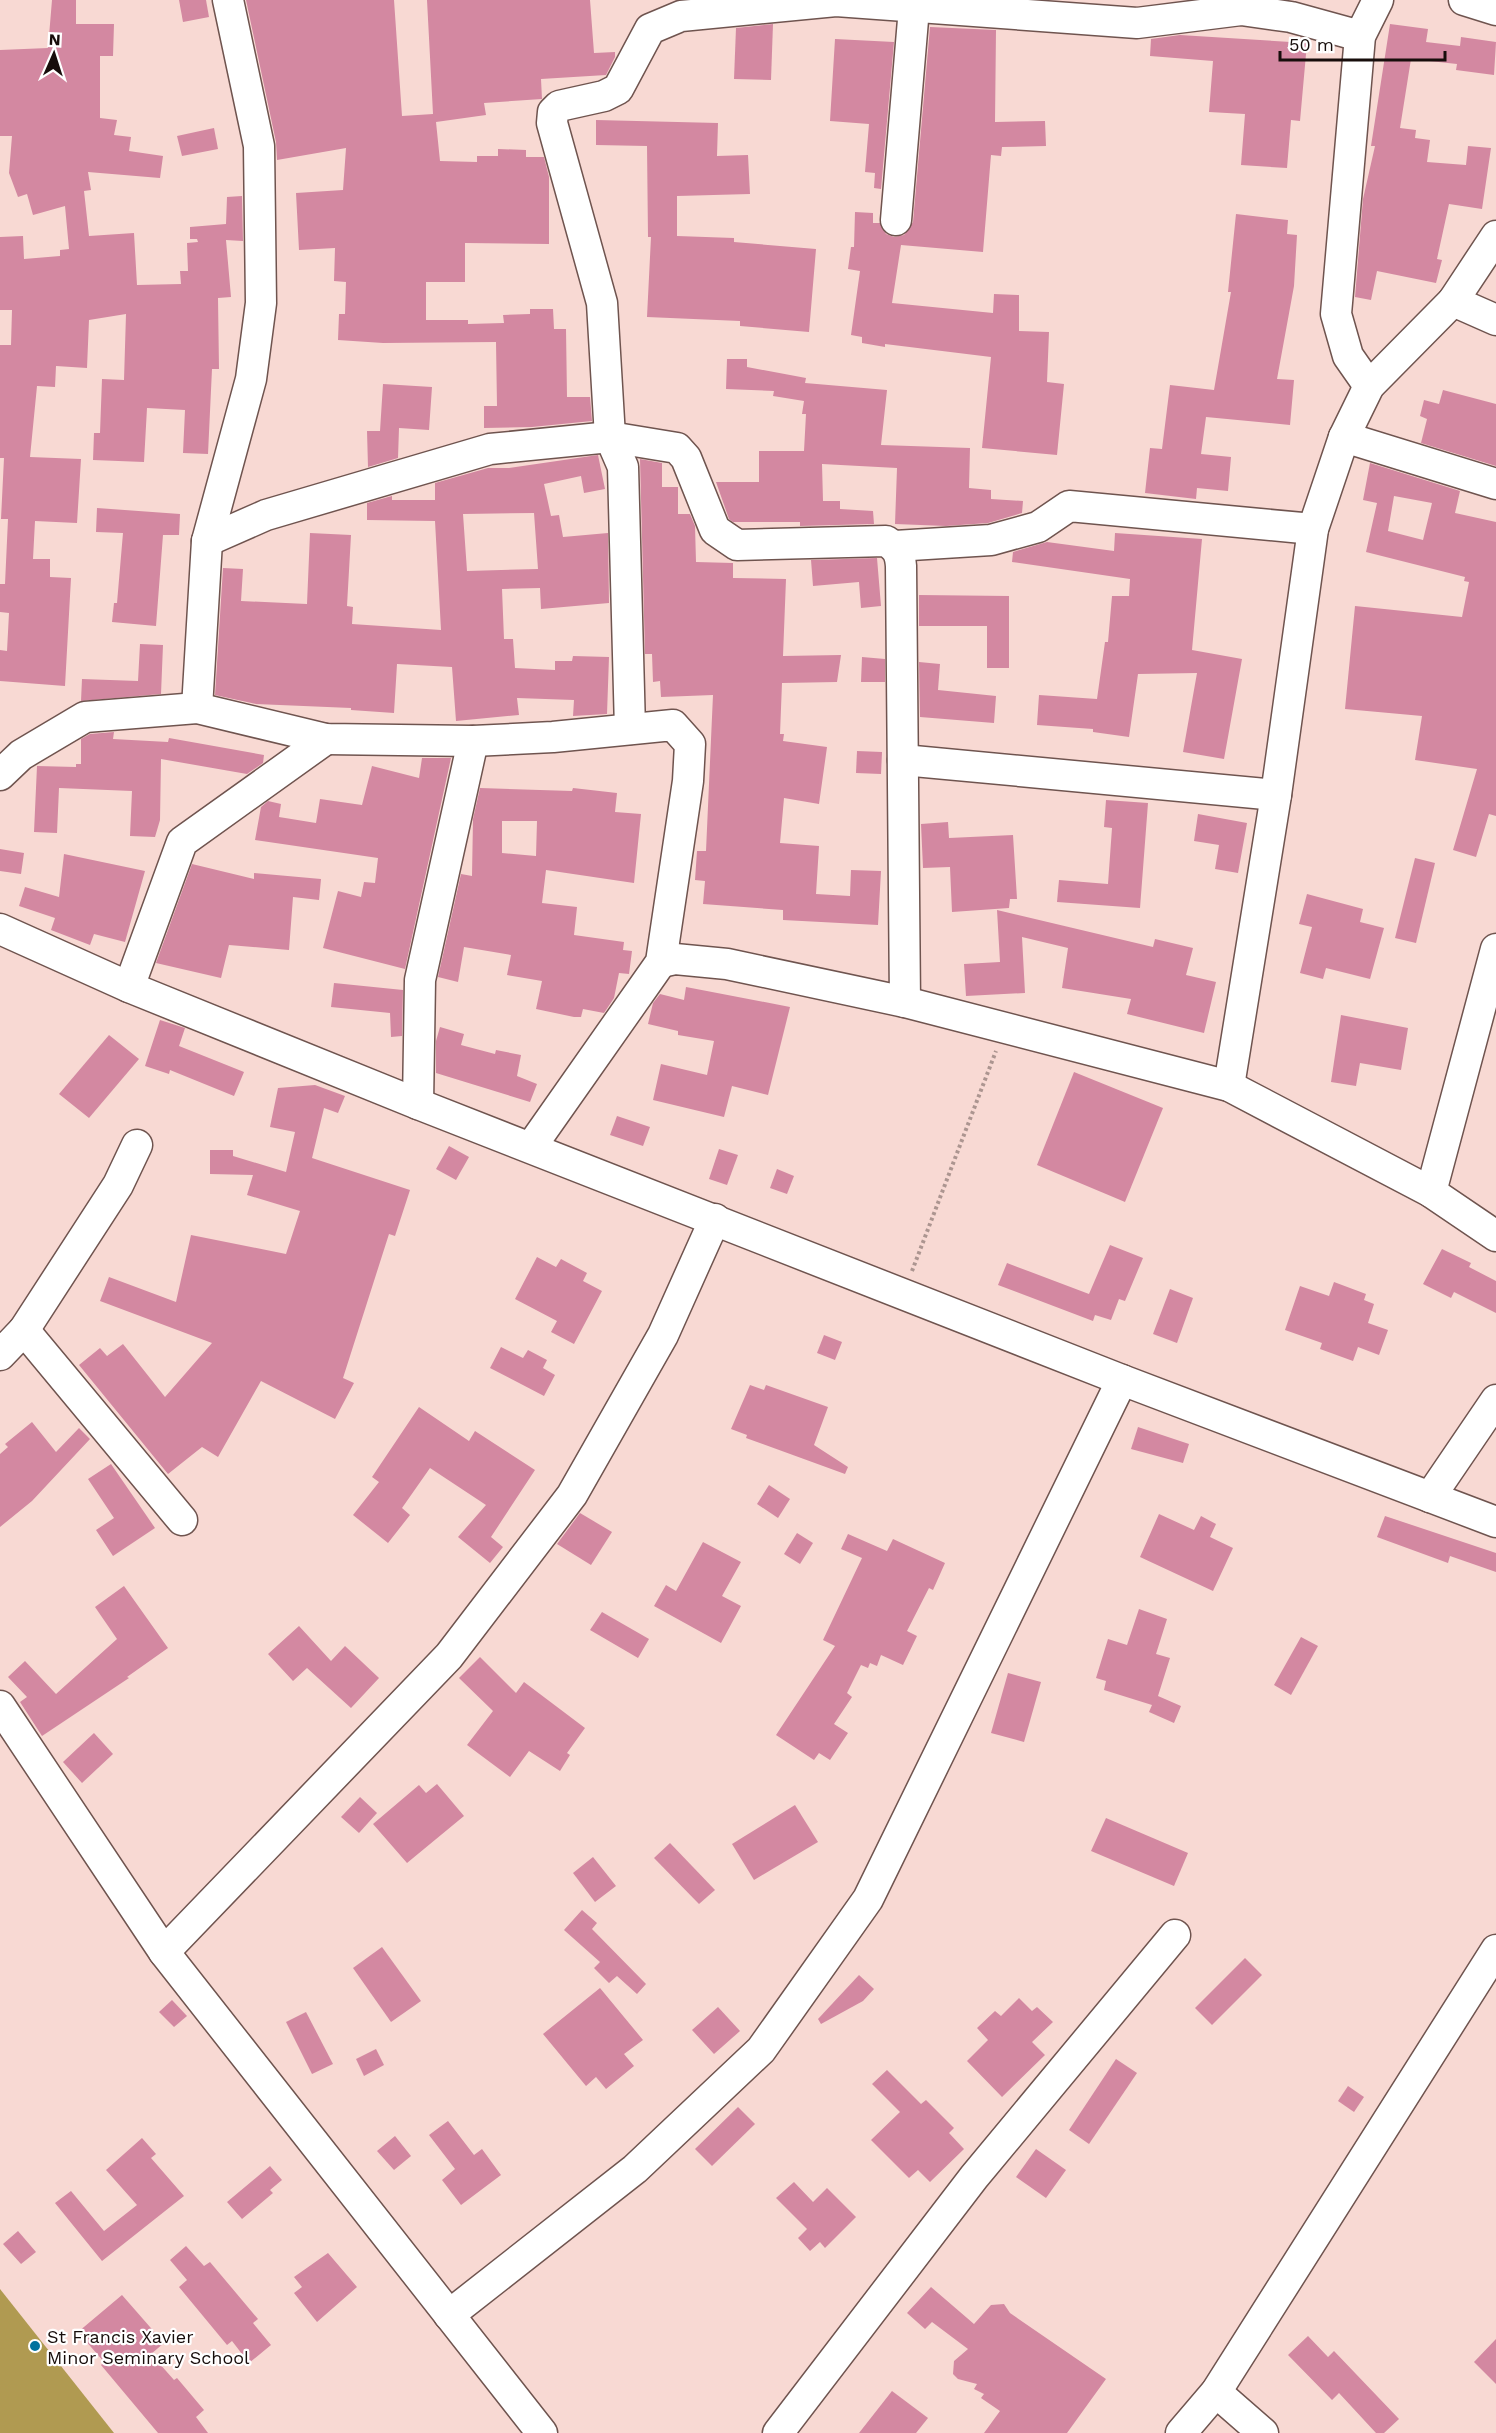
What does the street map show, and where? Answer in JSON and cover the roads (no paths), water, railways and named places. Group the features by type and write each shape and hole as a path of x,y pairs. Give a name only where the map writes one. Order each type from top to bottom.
{"street":[{"path":"198,708 207,541 251,379 261,303 259,146 228,0"},
{"path":"1369,386 1348,356 1336,314 1360,36 1378,0"},
{"path":"1464,0 1496,10"},
{"path":"630,729 623,467 610,437 602,303 552,123 553,112 559,106 604,96 618,89 650,29 681,16 836,1 914,8 953,4 1137,23 1241,10 1292,17 1360,36"},
{"path":"896,220 914,8"},
{"path":"1229,1086 1276,795 1313,529 1344,437 1369,386 1454,301 1496,236"},
{"path":"1454,301 1496,320"},
{"path":"207,541 266,515 490,449 610,437 677,448 686,458 715,530 737,545 886,541 895,546 900,554 901,566 905,1002"},
{"path":"1344,437 1496,484"},
{"path":"895,546 991,540 1038,527 1069,506 1313,529"},
{"path":"0,775 21,756 85,717 198,708 326,739 473,741 673,724 690,744 688,781 661,962 531,1147"},
{"path":"129,987 182,842 326,739"},
{"path":"417,1104 420,980 473,741"},
{"path":"903,760 1276,795"},
{"path":"0,929 129,987 417,1104 715,1218 1122,1380 1496,1522"},
{"path":"1431,1192 1496,949"},
{"path":"661,962 675,959 727,964 905,1002 1229,1086 1431,1192 1496,1236"},
{"path":"0,1354 24,1330 118,1185 137,1145"},
{"path":"164,1952 449,1656 572,1495 663,1335 715,1218"},
{"path":"24,1330 182,1520"},
{"path":"449,2314 635,2169 761,2050 868,1899 1122,1380"},
{"path":"1430,1497 1496,1401"},
{"path":"0,1706 164,1952 542,2433"},
{"path":"778,2433 974,2178 1175,1935"},
{"path":"1181,2433 1216,2392 1496,1950"},
{"path":"1216,2392 1263,2433"}],"place":[{"name":"St Francis Xavier Minor Seminary School","path":"35,2346"}]}
